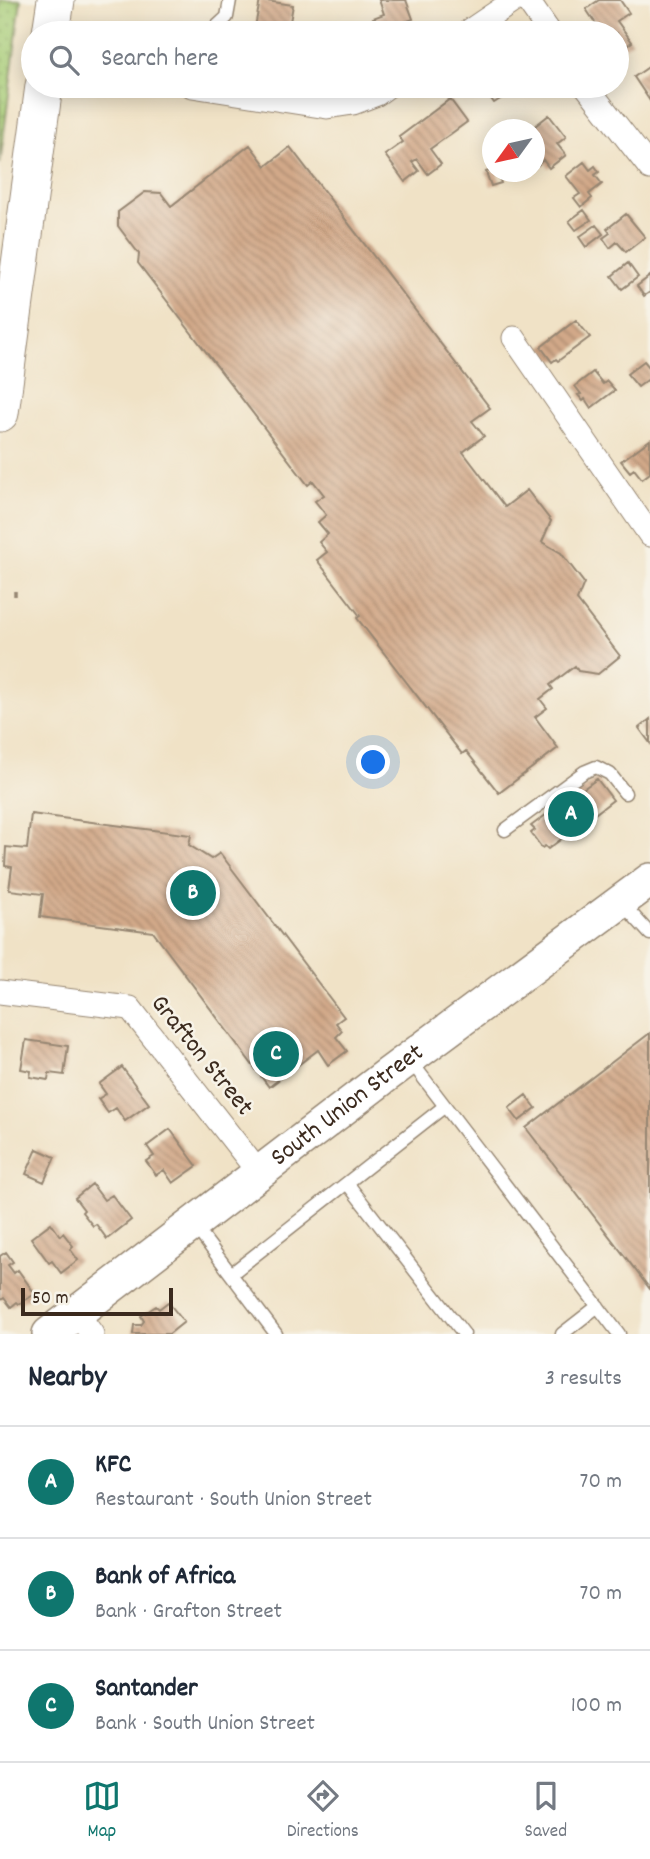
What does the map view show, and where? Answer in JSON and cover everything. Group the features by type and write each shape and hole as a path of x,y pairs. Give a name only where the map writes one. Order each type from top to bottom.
{"main road":[{"path":"53,21 56,0"},
{"path":"0,413 3,373 42,98"},
{"name":"South Union Street","path":"49,1334 84,1323 193,1223 650,880"}],"street":[{"path":"483,21 514,0"},
{"path":"527,0 542,21"},
{"path":"269,98 327,107 366,98"},
{"path":"595,98 650,168"},
{"path":"514,338 650,535"},
{"name":"Grafton Street","path":"0,992 130,1008 259,1173"}],"lane":[{"path":"223,21 227,17 230,0"},
{"path":"505,830 584,772 596,767 610,774 625,793"},
{"path":"621,902 650,934"},
{"path":"409,1059 619,1334"},
{"path":"231,1274 445,1106"},
{"path":"347,1183 464,1334"},
{"path":"193,1223 276,1334"},
{"path":"562,1334 598,1306"}],"path":[{"path":"15,587 15,596"}],"green space":[{"path":"0,0 21,0 0,164"}],"building":[{"path":"260,0 293,5 290,21 256,21"},
{"path":"379,0 406,0 413,19 374,21 373,18 384,14"},
{"path":"599,0 620,0 629,13 617,21 594,21 586,9"},
{"path":"650,66 650,101 634,77"},
{"path":"450,99 467,122 430,149 441,164 428,174 417,159 412,162 419,171 405,182 385,155 403,142 399,137"},
{"path":"549,115 566,137 557,144 566,155 549,168 545,163 544,119"},
{"path":"250,145 266,166 290,147 490,408 472,421 484,436 463,452 505,507 527,490 551,521 542,542 561,553 584,583 577,600 620,656 598,674 578,671 575,666 550,685 553,689 540,699 547,708 535,717 558,748 499,793 466,751 462,754 357,618 360,616 317,560 327,552 319,542 328,534 318,522 326,515 315,501 324,495 313,481 308,485 138,263 139,254 118,226 118,212 145,192 161,193 171,206"},
{"path":"584,162 590,170 595,166 599,172 595,175 602,184 589,194 592,198 581,207 574,198 580,194 566,176"},
{"path":"584,210 591,220 576,230 569,221"},
{"path":"626,214 645,237 626,252 617,242 610,248 603,238 610,233 607,229"},
{"path":"596,225 603,234 586,247 579,237"},
{"path":"628,263 638,277 622,289 612,276"},
{"path":"650,276 650,292 644,296 637,286"},
{"path":"576,320 590,337 558,361 556,359 552,362 541,347"},
{"path":"644,361 650,368 650,378 638,387 627,374"},
{"path":"593,372 603,384 607,381 615,390 591,408 585,399 583,401 578,395 581,394 575,386"},
{"path":"650,440 650,473 642,479 634,469 630,472 621,461"},
{"path":"650,719 650,743 639,728"},
{"path":"597,779 613,800 577,831 575,829 548,849 545,846 542,848 531,833 535,830 531,826 551,811 548,807 572,789 576,794"},
{"path":"31,814 191,835 189,845 211,859 220,853 344,1017 336,1023 342,1031 336,1037 347,1051 328,1065 318,1050 269,1087 153,932 40,917 43,894 9,890 12,867 5,866 6,847 27,849"},
{"path":"650,1033 650,1289 526,1128"},
{"path":"26,1040 68,1046 64,1075 49,1073 48,1080 30,1077 31,1071 21,1069"},
{"path":"122,1067 149,1104 125,1121 116,1108 108,1113 98,1099 106,1094 99,1084"},
{"path":"526,1095 536,1108 519,1121 509,1108"},
{"path":"170,1129 197,1166 173,1183 164,1170 156,1175 146,1161 154,1156 147,1146"},
{"path":"37,1149 55,1157 44,1182 26,1174"},
{"path":"92,1184 104,1200 112,1195 131,1220 107,1239 96,1224 93,1226 82,1212 84,1210 75,1198"},
{"path":"51,1223 60,1236 63,1233 73,1246 70,1249 78,1260 61,1273 52,1261 49,1263 31,1238"},
{"path":"6,1252 13,1262 8,1265 14,1273 18,1270 35,1294 11,1307 4,1298 0,1298 0,1256"},
{"path":"168,1302 184,1322 169,1334 133,1334 134,1325 141,1325 144,1321 141,1316"}],"place":[{"name":"KFC","path":"571,814"},
{"name":"Bank of Africa","path":"193,893"},
{"name":"Santander","path":"276,1054"}]}
